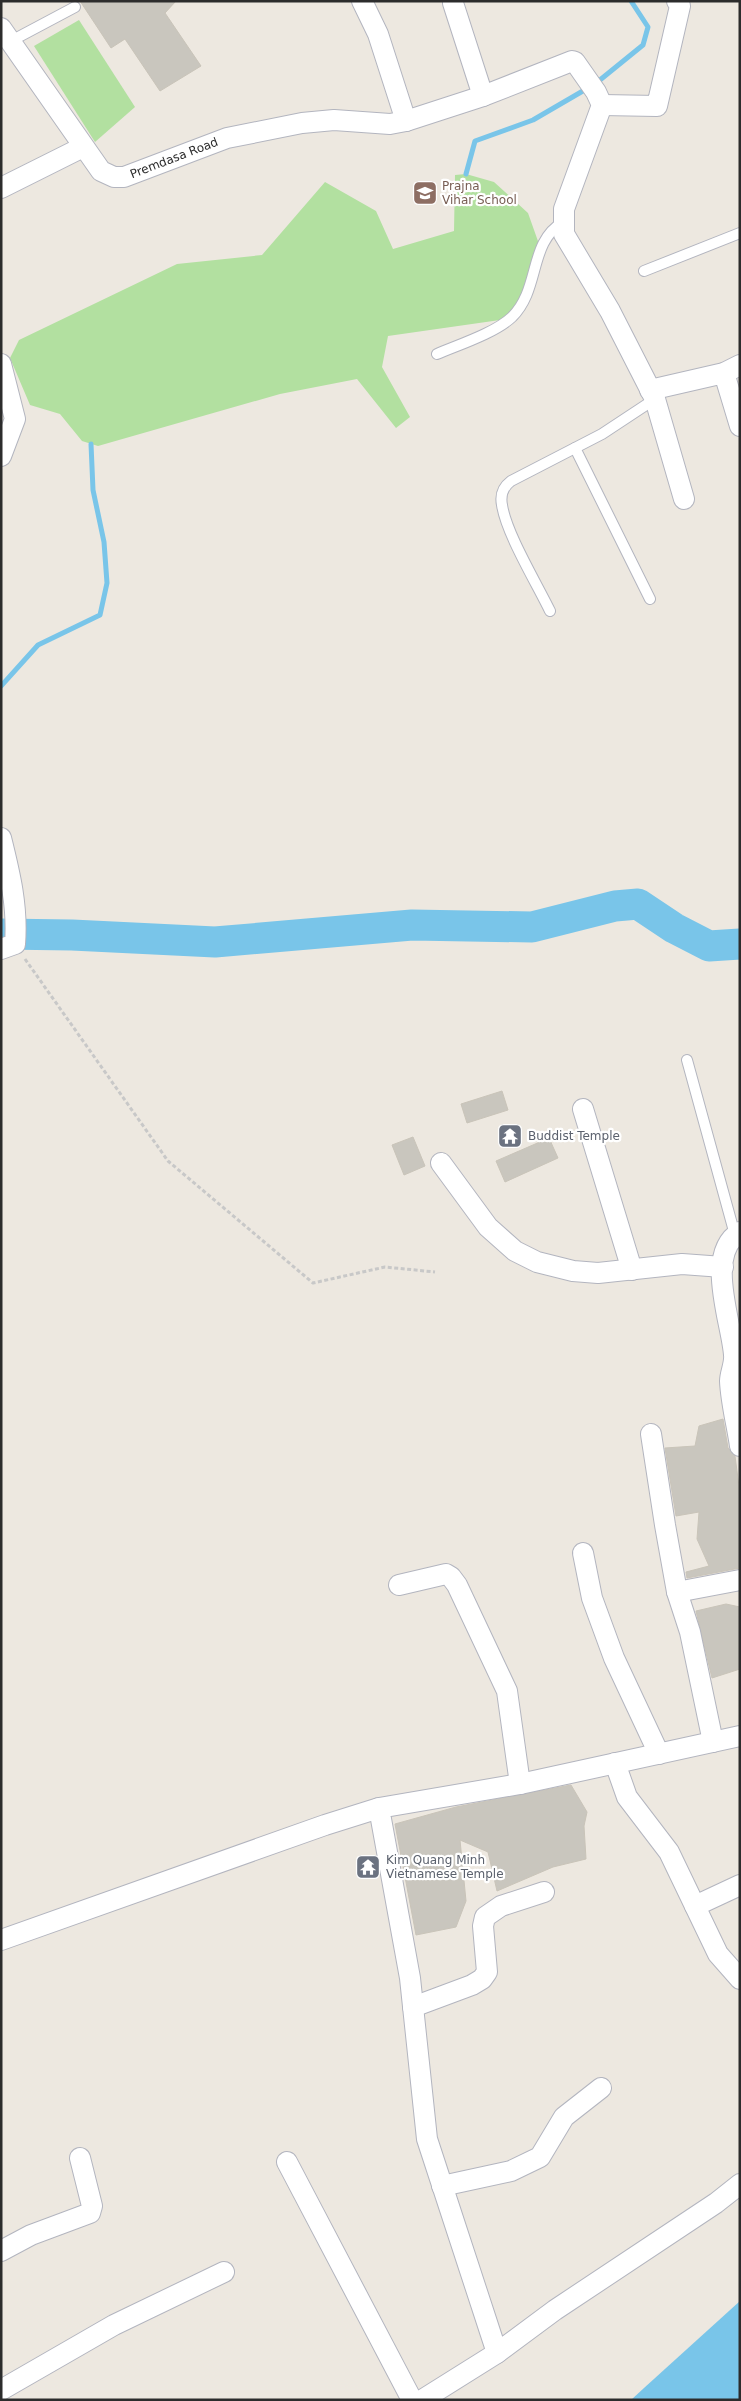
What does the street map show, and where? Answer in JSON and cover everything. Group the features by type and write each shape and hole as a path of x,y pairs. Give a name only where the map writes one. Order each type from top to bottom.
{"street":[{"path":"362,1 378,34 398,122 483,96 572,61 578,65 599,98 657,106 680,6 677,1"},
{"path":"453,2 483,96"},
{"name":"Premdasa Road","path":"6,34 101,171 114,177 124,177 227,138 302,123 334,120 398,122"},
{"path":"599,98 564,209 564,234 610,311 652,394 684,499"},
{"path":"1,188 83,147"},
{"path":"1,364 15,419 1,456"},
{"path":"652,394 732,369 740,426"},
{"path":"1,838 14,889 17,919 8,946"},
{"path":"582,1110 632,1270"},
{"path":"441,1163 488,1227 515,1251 538,1262 573,1270 598,1273 682,1264 723,1268"},
{"path":"737,1233 726,1248 721,1281 737,1355 730,1380 740,1446"},
{"path":"651,1434 677,1592 690,1632 713,1742"},
{"path":"583,1553 592,1598 614,1658 659,1754"},
{"path":"399,1585 446,1574 457,1585 507,1691 520,1784"},
{"path":"677,1592 740,1580"},
{"path":"1,1940 325,1825 379,1808 520,1784 740,1736"},
{"path":"615,1763 627,1797 668,1852 718,1954 740,1978"},
{"path":"379,1808 410,1978 427,2139 497,2353"},
{"path":"695,1906 740,1885"},
{"path":"414,2007 472,1985 482,1979 487,1972 483,1926 485,1916 501,1906 544,1892"},
{"path":"442,2186 511,2171 540,2157 564,2117 601,2088"},
{"path":"1,2251 31,2235 90,2213 92,2206 80,2158"},
{"path":"287,2162 412,2400"},
{"path":"422,2400 497,2353 555,2310 716,2203 740,2184"},
{"path":"1,2390 114,2324 224,2272"}],"lane":[{"path":"6,34 74,7"},
{"path":"437,354 495,328 511,317 528,290 544,238 551,229 563,222"},
{"path":"644,271 740,233"},
{"path":"550,611 510,530 501,498 506,484 602,434 652,394"},
{"path":"575,448 650,599"},
{"path":"687,1060 737,1233"}],"path":[{"path":"8,946 168,1161 313,1283 386,1267 435,1272"}],"green space":[{"path":"79,20 135,107 95,142 34,46"},
{"path":"466,174 494,182 528,213 539,244 534,282 525,310 500,320 388,336 382,367 410,417 396,428 357,379 280,394 98,446 82,441 60,414 30,405 10,358 19,340 177,264 262,255 325,182 376,211 393,249 454,231 455,175"}],"water":[{"path":"740,2301 740,2400 631,2400 644,2388"}],"building":[{"path":"80,1 176,1 165,13 201,66 160,91 125,39 111,48"},
{"path":"502,1091 508,1110 467,1123 461,1104"},
{"path":"413,1137 425,1166 404,1175 392,1145"},
{"path":"549,1138 558,1158 505,1182 496,1161"},
{"path":"723,1419 728,1448 735,1456 740,1494 740,1568 687,1578 686,1572 709,1566 697,1539 699,1512 676,1516 665,1448 695,1446 699,1426"},
{"path":"726,1604 740,1607 740,1669 712,1678 696,1611"},
{"path":"571,1785 587,1812 584,1826 586,1859 553,1867 497,1891 488,1852 460,1840 466,1901 456,1927 416,1935 395,1824 456,1807"}],"waterway":[{"path":"595,84 643,45 648,27 631,1"},
{"path":"466,174 475,141 533,120 588,88"},
{"path":"1,686 38,645 100,615 107,583 104,542 93,490 91,444"},
{"path":"1,934 72,935 215,942 412,925 532,927 615,906 638,904 674,928 709,946 740,944"}],"place":[{"name":"Prajna Vihar School","path":"425,193"},
{"name":"Buddist Temple","path":"510,1136"},
{"name":"Kim Quang Minh Vietnamese Temple","path":"368,1867"}]}
